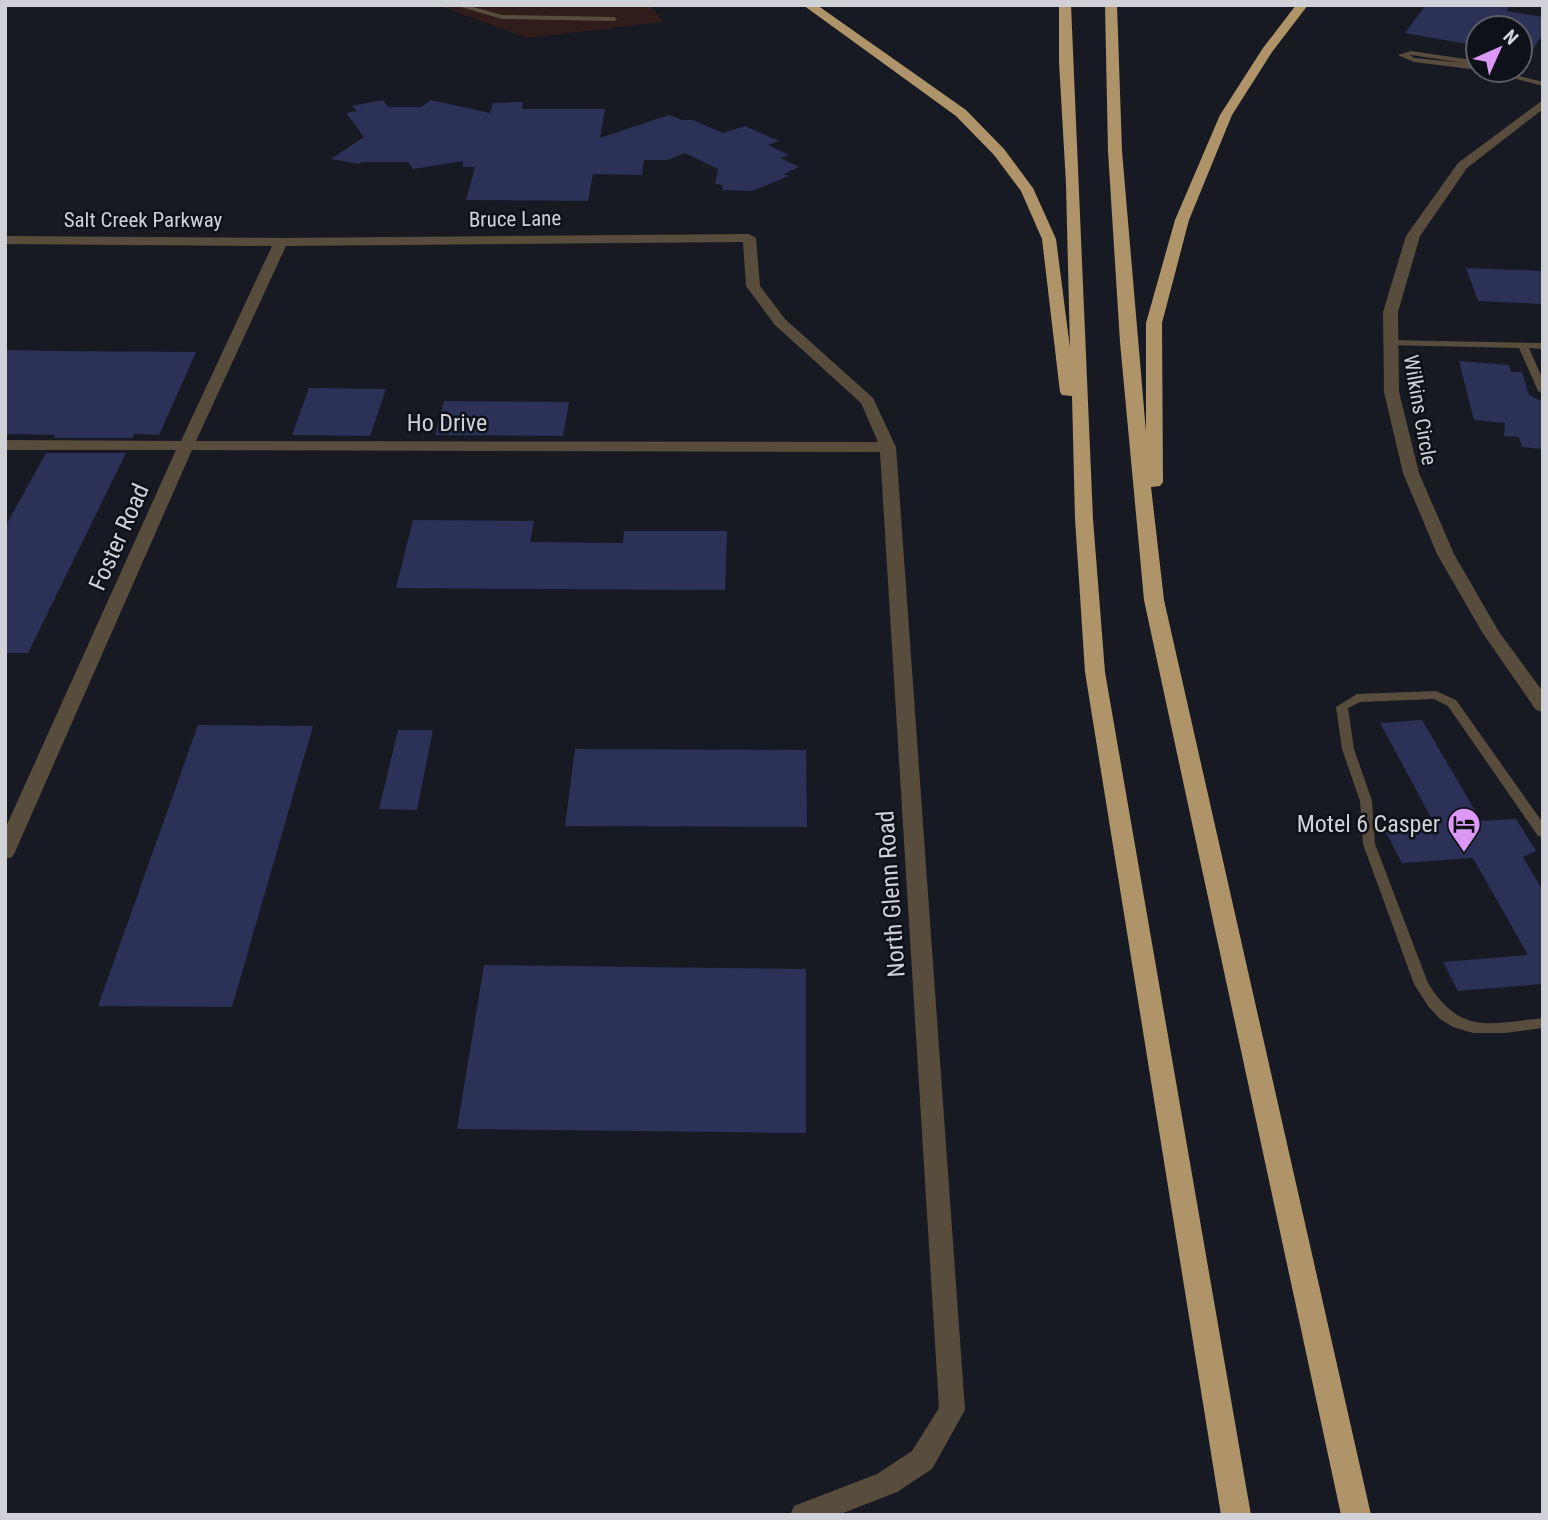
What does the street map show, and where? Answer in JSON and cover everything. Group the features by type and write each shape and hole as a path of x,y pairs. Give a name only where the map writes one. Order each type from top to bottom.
{"highway":[{"path":"809,5 961,113 999,152 1028,191 1049,239 1084,519"},
{"path":"1065,5 1065,62 1073,184 1084,519 1095,672 1236,1515"},
{"path":"1111,5 1115,151 1128,342 1154,600 1356,1515"},
{"path":"1154,600 1154,323 1182,220 1226,115 1267,51 1302,5"}],"street":[{"name":"Wilkins Circle","path":"1543,103 1480,149 1441,190 1427,210 1401,264 1392,299 1388,344 1388,370 1404,458 1423,509 1447,560 1490,633 1543,706"},
{"name":"Bruce Lane","path":"281,242 749,238"},
{"name":"North Glenn Road","path":"749,238 753,286 780,322 868,401 888,447 952,1410 922,1461 887,1483 804,1515"},
{"name":"Salt Creek Parkway","path":"5,240 281,242"},
{"name":"Foster Road","path":"5,852 186,446 281,242"},
{"name":"Ho Drive","path":"5,445 888,447"}],"lane":[{"path":"457,5 502,17 614,19"},
{"path":"1411,53 1469,62 1478,67 1414,60 1402,55 1411,53"},
{"path":"1519,84 1543,91"},
{"path":"1388,344 1543,346"},
{"path":"1523,346 1543,391"},
{"path":"1543,833 1452,702 1436,695 1357,698 1342,708 1348,749 1366,801 1370,844 1421,984 1431,1004 1450,1021 1478,1030 1543,1023"}],"shaded area":[{"path":"437,5 651,5 663,22 527,38"}],"building":[{"path":"1426,5 1510,5 1506,11 1524,14 1464,14 1464,44 1405,33"},
{"path":"1534,16 1543,17 1543,33 1534,48"},
{"path":"383,100 388,107 421,107 431,100 490,113 493,103 523,102 522,109 605,109 600,138 669,115 682,120 693,120 723,133 745,126 779,141 768,145 789,155 780,158 799,167 784,174 789,176 752,191 722,190 723,185 715,184 718,169 685,153 667,160 644,160 642,175 593,174 588,201 466,200 475,167 463,167 463,161 413,169 408,162 359,164 331,159 364,137 346,113 357,111 352,106"},
{"path":"1466,268 1543,271 1543,304 1478,301"},
{"path":"5,350 196,352 159,435 134,434 133,438 54,438 55,435 5,434"},
{"path":"1459,361 1509,365 1511,372 1522,372 1529,395 1543,402 1543,449 1522,447 1519,437 1504,436 1505,423 1474,420"},
{"path":"309,388 386,389 370,436 292,435"},
{"path":"444,401 569,402 563,436 435,435"},
{"path":"46,453 126,453 28,653 5,653 5,527"},
{"path":"413,520 534,521 530,542 623,543 624,531 727,531 725,590 396,588"},
{"name":"Motel 6 Casper","path":"1422,720 1481,821 1516,819 1536,851 1523,857 1543,891 1543,984 1458,991 1443,962 1528,955 1473,858 1402,863 1382,825 1433,821 1380,723"},
{"path":"198,725 313,726 232,1007 98,1006"},
{"path":"398,730 433,730 417,810 379,809"},
{"path":"575,749 806,750 807,827 565,826"},
{"path":"484,965 806,969 806,1133 457,1129"}],"place":[{"name":"Motel 6 Casper","path":"1464,854"}]}
